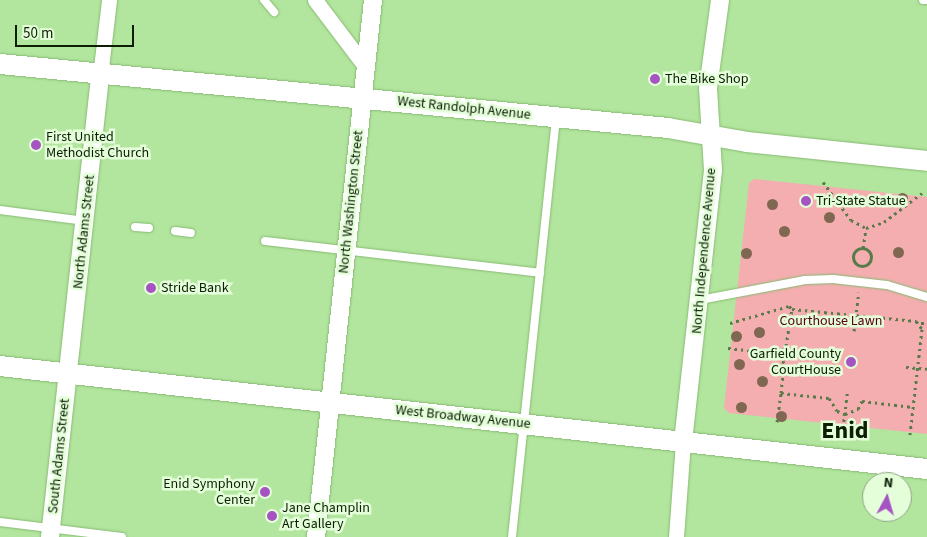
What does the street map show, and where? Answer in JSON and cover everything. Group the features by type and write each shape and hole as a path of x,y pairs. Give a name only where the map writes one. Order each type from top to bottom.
{"main road":[{"name":"West Randolph Avenue","path":"0,64 100,76 361,97 556,117 927,161"},
{"name":"West Broadway Avenue","path":"0,366 331,404 524,423 927,468"}],"street":[{"name":"North Adams Street","path":"68,375 108,0"},
{"path":"315,0 365,66"},
{"name":"North Washington Street","path":"316,537 361,97 373,0"},
{"name":"North Independence Avenue","path":"683,442 713,170 708,88 720,0"},
{"name":"South Adams Street","path":"50,533 68,375"},
{"path":"676,537 683,442"}],"lane":[{"path":"264,0 274,12"},
{"path":"512,537 556,117"},
{"path":"0,210 85,221"},
{"path":"134,227 149,228"},
{"path":"175,231 191,233"},
{"path":"265,241 540,273"},
{"path":"700,300 805,280 833,279 887,285 927,297"},
{"path":"0,522 50,533 122,537"}],"path":[{"path":"823,182 851,220 866,228 884,222 922,193"},
{"path":"863,248 858,248 853,256 861,266 870,262 871,258 863,248 866,228"},
{"path":"730,323 789,306 792,309 921,324 927,323"},
{"path":"779,354 786,346 792,309"},
{"path":"854,330 856,320"},
{"path":"910,435 921,324"},
{"path":"728,348 796,356"},
{"path":"777,422 784,363 779,354"},
{"path":"906,367 927,369"},
{"path":"781,392 829,398 836,411 844,414 858,409 862,401 913,407"},
{"path":"843,428 847,393"}],"green space":[{"name":"Courthouse Lawn","path":"754,179 927,197 927,434 729,413 724,408 749,183"}],"place":[{"name":"The Bike Shop","path":"655,79"},
{"name":"First United Methodist Church","path":"36,145"},
{"name":"Tri-State Statue","path":"806,201"},
{"name":"Stride Bank","path":"151,288"},
{"name":"Garfield County CourtHouse","path":"851,362"},
{"name":"Enid Symphony Center","path":"265,492"},
{"name":"Jane Champlin Art Gallery","path":"272,516"}],"district":[{"name":"Enid","path":"845,431"}]}
